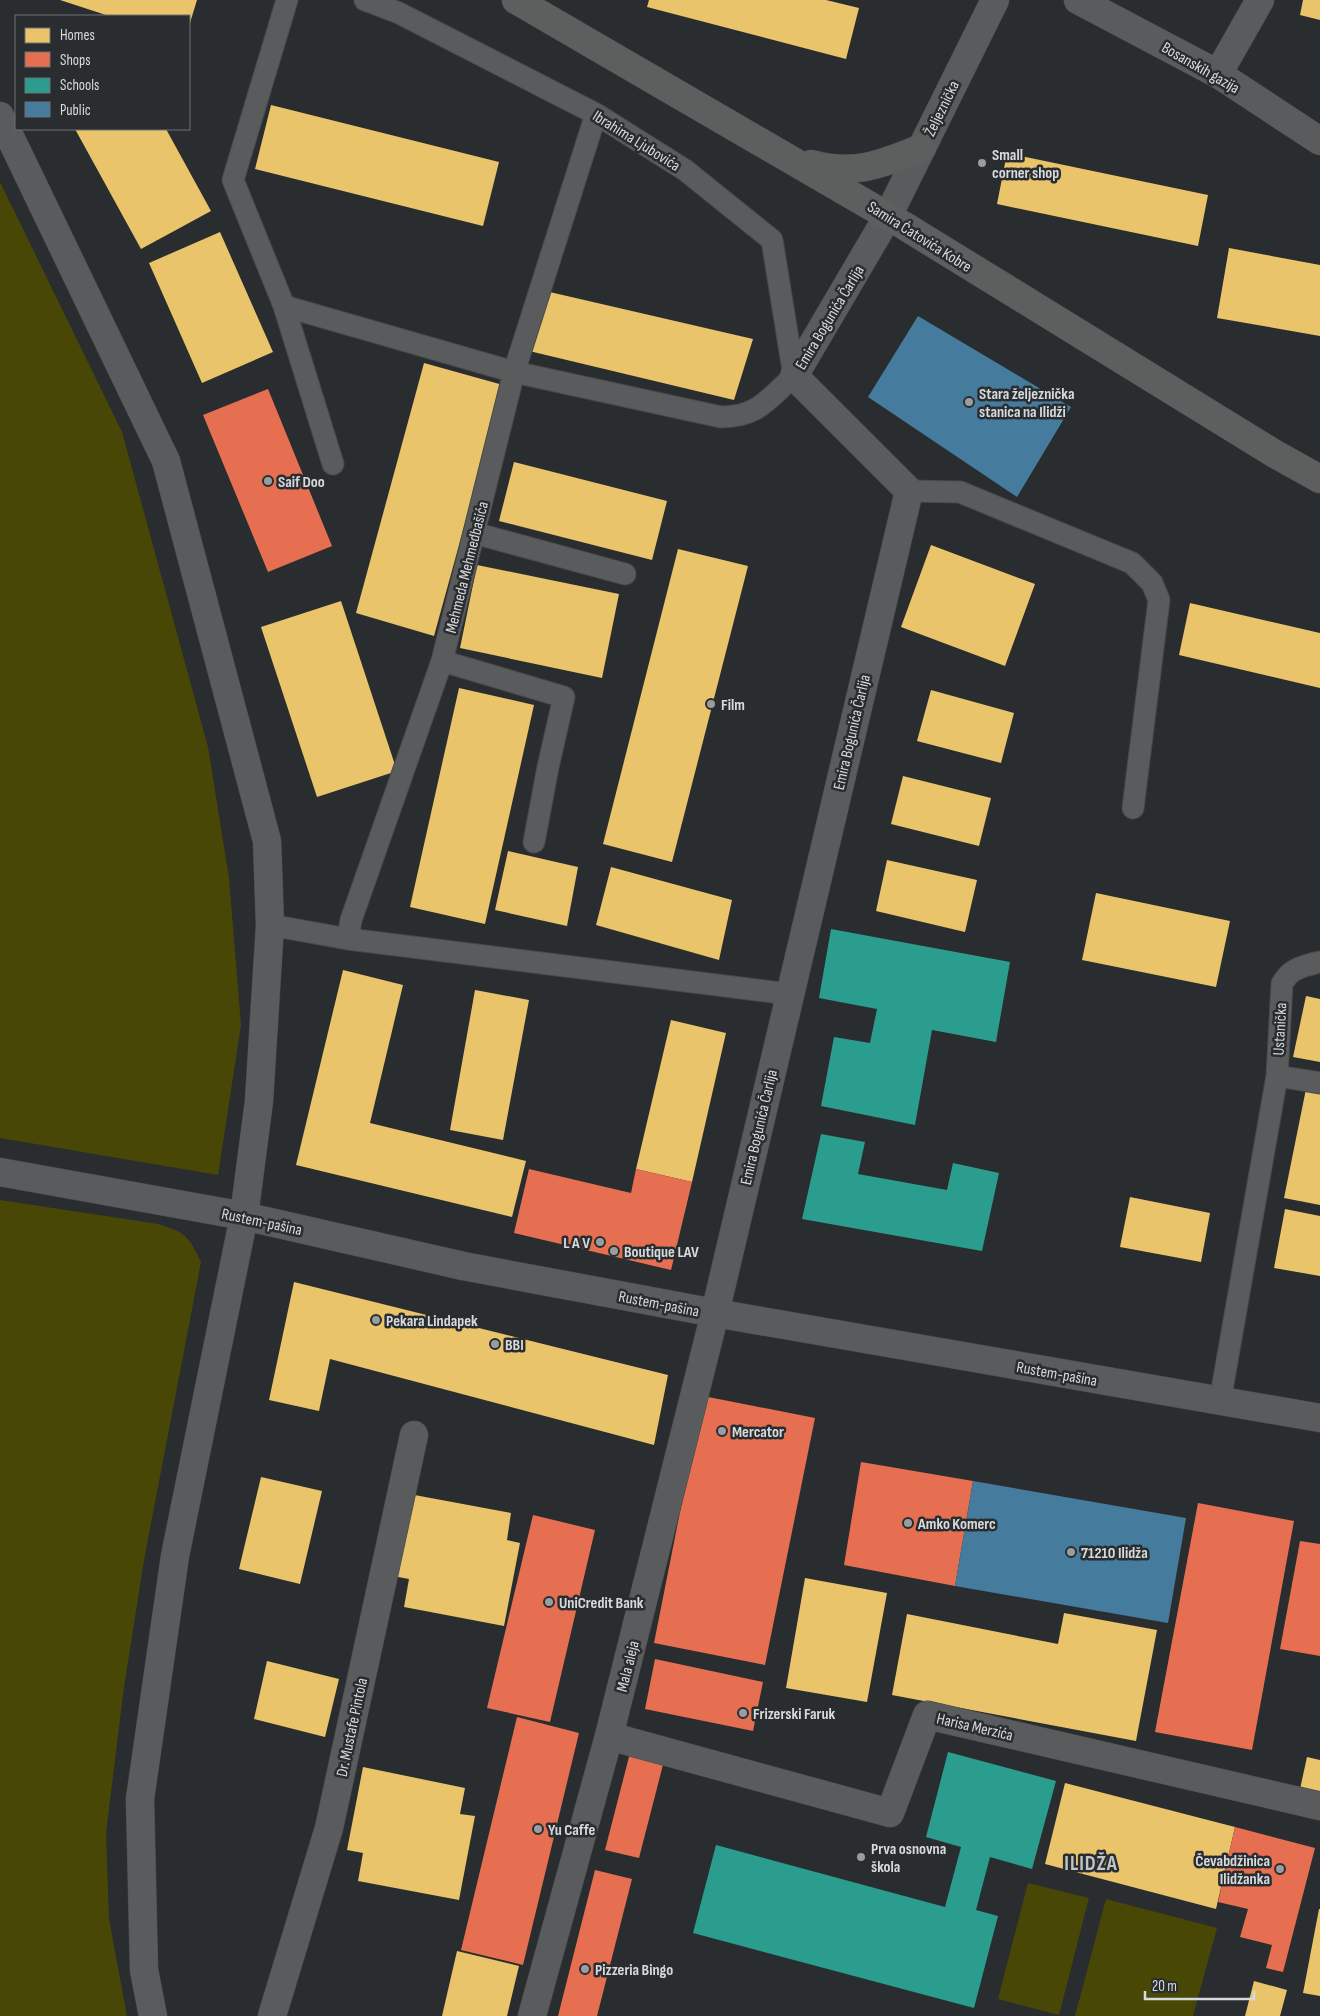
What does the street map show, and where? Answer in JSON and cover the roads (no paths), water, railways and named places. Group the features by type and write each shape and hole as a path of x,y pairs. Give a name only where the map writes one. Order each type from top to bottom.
{"main road":[{"name":"Samira Ćatovića Kobre","path":"516,0 888,216 1275,454 1320,479"},
{"path":"790,159 831,170 862,169 884,164 922,148"}],"street":[{"name":"Željeznička","path":"888,216 995,0"},
{"name":"Bosanskih gazija","path":"1078,0 1218,74 1320,141"},
{"path":"1218,74 1260,0"},
{"path":"0,116 166,461 266,841 270,925 259,1101 244,1216 175,1556 140,1799 144,1970 153,2016"},
{"name":"Emira Bogunića Čarlija","path":"715,1314 909,490 794,376 888,216"},
{"name":"Rustem-pašina","path":"0,1172 244,1216 463,1266 715,1314 1320,1418"},
{"name":"Mala aleja","path":"532,2016 609,1736 715,1314"},
{"name":"Dr. Mustafe Pintola","path":"272,2016 329,1828 414,1435"},
{"name":"Harisa Merzića","path":"609,1736 890,1813 927,1715 1320,1806"}],"lane":[{"path":"287,0 233,180 284,306 333,464"},
{"name":"Ibrahima Ljubovića","path":"366,0 399,14 596,114 685,170 772,240 794,376"},
{"name":"Mehmeda Mehmedbašića","path":"348,939 351,920 442,661 514,372 596,114"},
{"path":"284,306 514,372 721,417 740,417 757,410 794,376"},
{"path":"909,490 960,492 1132,563 1152,583 1160,600 1134,808"},
{"path":"474,533 625,574"},
{"path":"442,661 564,697 534,842"},
{"path":"270,925 348,939 789,994"},
{"name":"Ustanička","path":"1320,962 1298,967 1287,975 1282,984 1276,1076 1320,1083"},
{"path":"1220,1401 1276,1076"}],"place":[{"name":"Small corner shop","path":"982,163"},
{"name":"Stara željeznička stanica na Ilidži","path":"969,402"},
{"name":"Saif Doo","path":"268,481"},
{"name":"Film","path":"711,704"},
{"name":"L A V","path":"600,1242"},
{"name":"Boutique LAV","path":"614,1251"},
{"name":"Pekara Lindapek","path":"376,1320"},
{"name":"BBI","path":"495,1344"},
{"name":"Mercator","path":"722,1431"},
{"name":"Amko Komerc","path":"908,1523"},
{"name":"71210 Ilidža","path":"1071,1552"},
{"name":"UniCredit Bank","path":"549,1602"},
{"name":"Frizerski Faruk","path":"743,1713"},
{"name":"Yu Caffe","path":"538,1829"},
{"name":"Prva osnovna škola","path":"861,1857"},
{"name":"Čevabdžinica Ilidžanka","path":"1280,1869"},
{"name":"Pizzeria Bingo","path":"585,1969"}],"district":[{"name":"ILIDŽA","path":"1091,1863"}]}
